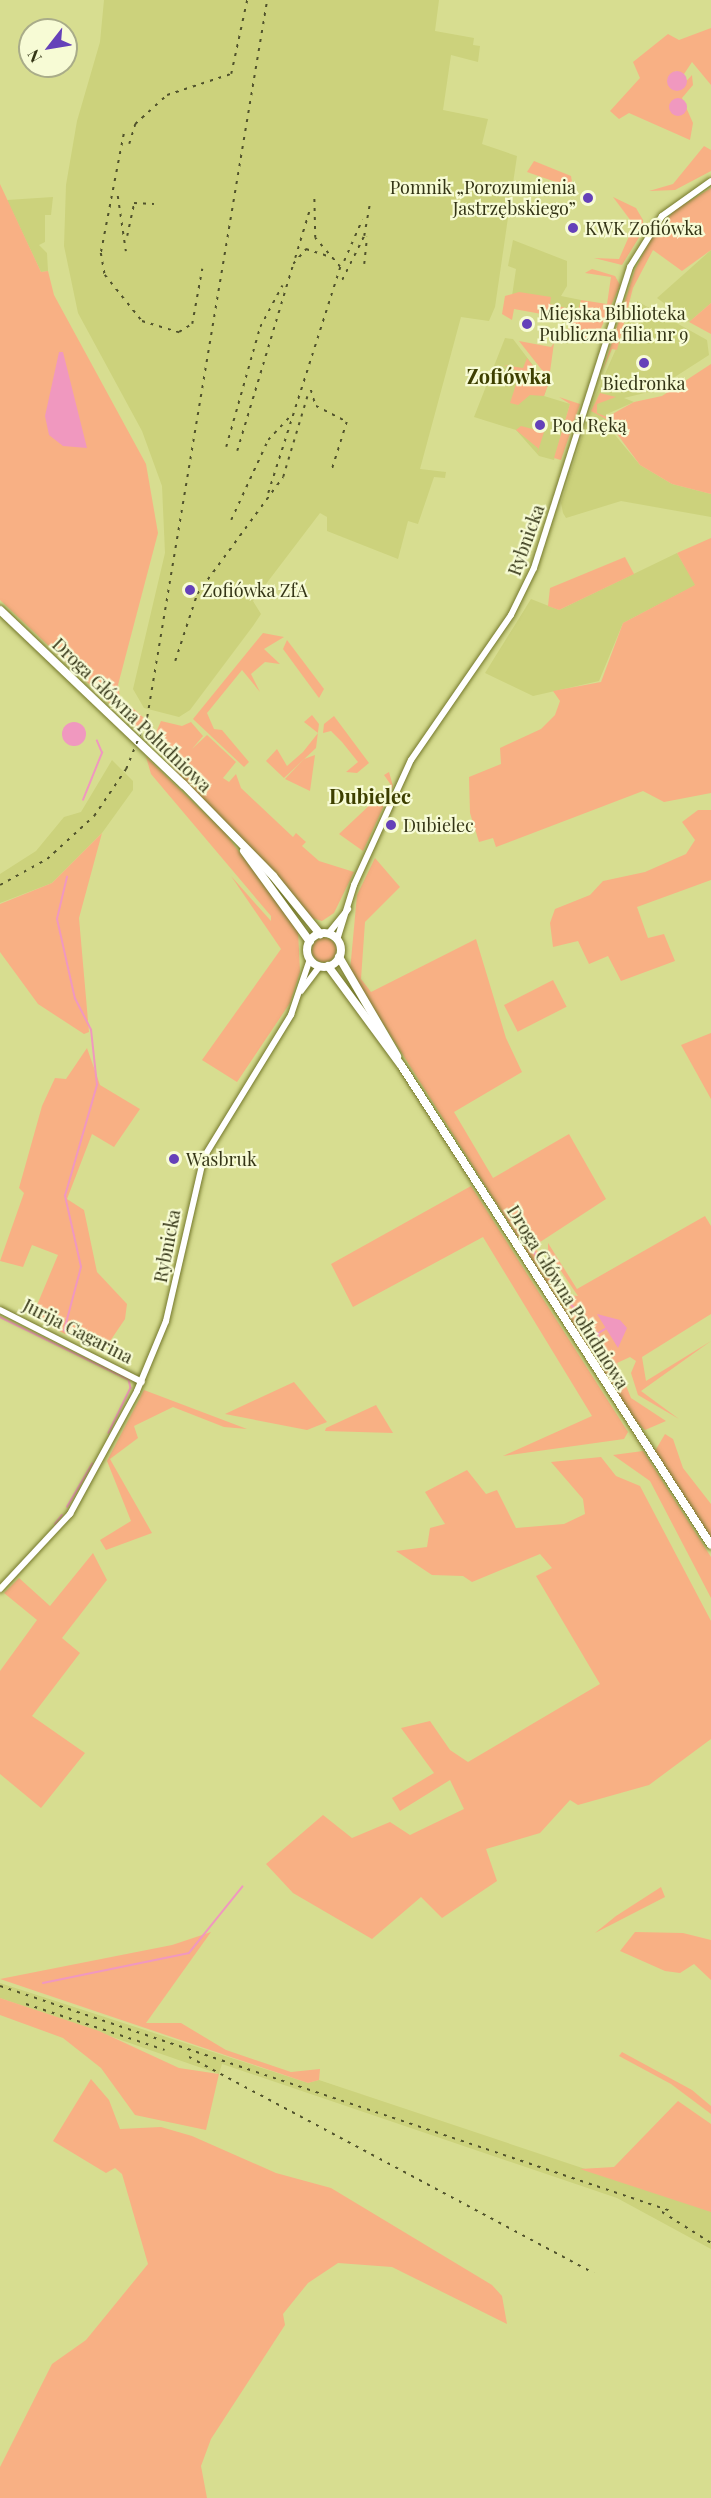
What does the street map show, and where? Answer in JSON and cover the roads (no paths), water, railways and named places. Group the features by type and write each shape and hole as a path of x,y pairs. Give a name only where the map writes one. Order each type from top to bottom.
{"main road":[{"name":"Droga Główna Południowa","path":"0,609 240,844 324,934"},
{"name":"Droga Główna Południowa","path":"240,844 310,942"},
{"path":"324,934 337,940 339,957 324,966 310,959 310,942 324,934"},
{"name":"Droga Główna Południowa","path":"339,957 401,1065 711,1545"},
{"name":"Droga Główna Południowa","path":"324,966 401,1065"}],"street":[{"name":"Rybnicka","path":"337,940 411,760 511,615 534,568 630,267 662,216 711,181"},
{"name":"Rybnicka","path":"324,934 348,909"},
{"name":"Rybnicka","path":"299,994 310,959"},
{"name":"Rybnicka","path":"0,1589 63,1523 73,1509 142,1382 166,1321 206,1150 299,994 324,966"},
{"name":"Jurija Gagarina","path":"0,1310 142,1382"}],"waterway":[{"path":"83,800 102,753 97,741"},
{"path":"64,1331 81,1267 65,1196 97,1085 91,1030 75,999 57,919 67,877"},
{"path":"533,1250 561,1293 598,1334"},
{"path":"0,1317 129,1380 131,1388 109,1433"},
{"path":"606,1329 598,1334 617,1381"},
{"path":"67,1507 92,1464"},
{"path":"55,1524 62,1515"},
{"path":"43,1983 189,1953 242,1887"}],"railway":[{"path":"129,144 135,124 167,95 231,74 247,0"},
{"path":"0,885 47,859 94,816 126,769 147,717 267,0"},
{"path":"124,134 101,253 105,275 142,321 179,332 192,324 202,269"},
{"path":"268,493 340,267 315,238 314,194"},
{"path":"118,196 126,251"},
{"path":"127,236 134,203 154,204"},
{"path":"342,280 364,236 370,203"},
{"path":"295,258 309,212"},
{"path":"344,261 362,220"},
{"path":"364,264 367,237"},
{"path":"237,451 293,264 306,249 327,256"},
{"path":"226,447 260,327 282,286"},
{"path":"311,390 316,406 347,422 331,473"},
{"path":"175,661 197,594 283,477 307,397"},
{"path":"231,520 268,440 292,414"},
{"path":"0,1986 671,2211"},
{"path":"26,2004 165,2050"},
{"path":"189,2057 594,2273"},
{"path":"662,2212 711,2243"}],"place":[{"name":"Pomnik „Porozumienia Jastrzębskiego”","path":"588,198"},
{"name":"KWK Zofiówka","path":"573,228"},
{"name":"Miejska Biblioteka Publiczna filia nr 9","path":"527,324"},
{"name":"Biedronka","path":"644,363"},
{"name":"Pod Ręką","path":"540,425"},
{"name":"Zofiówka ZfA","path":"190,590"},
{"name":"Dubielec","path":"391,825"},
{"name":"Wasbruk","path":"174,1159"}],"district":[{"name":"Zofiówka","path":"509,375"},
{"name":"Dubielec","path":"370,795"}]}
